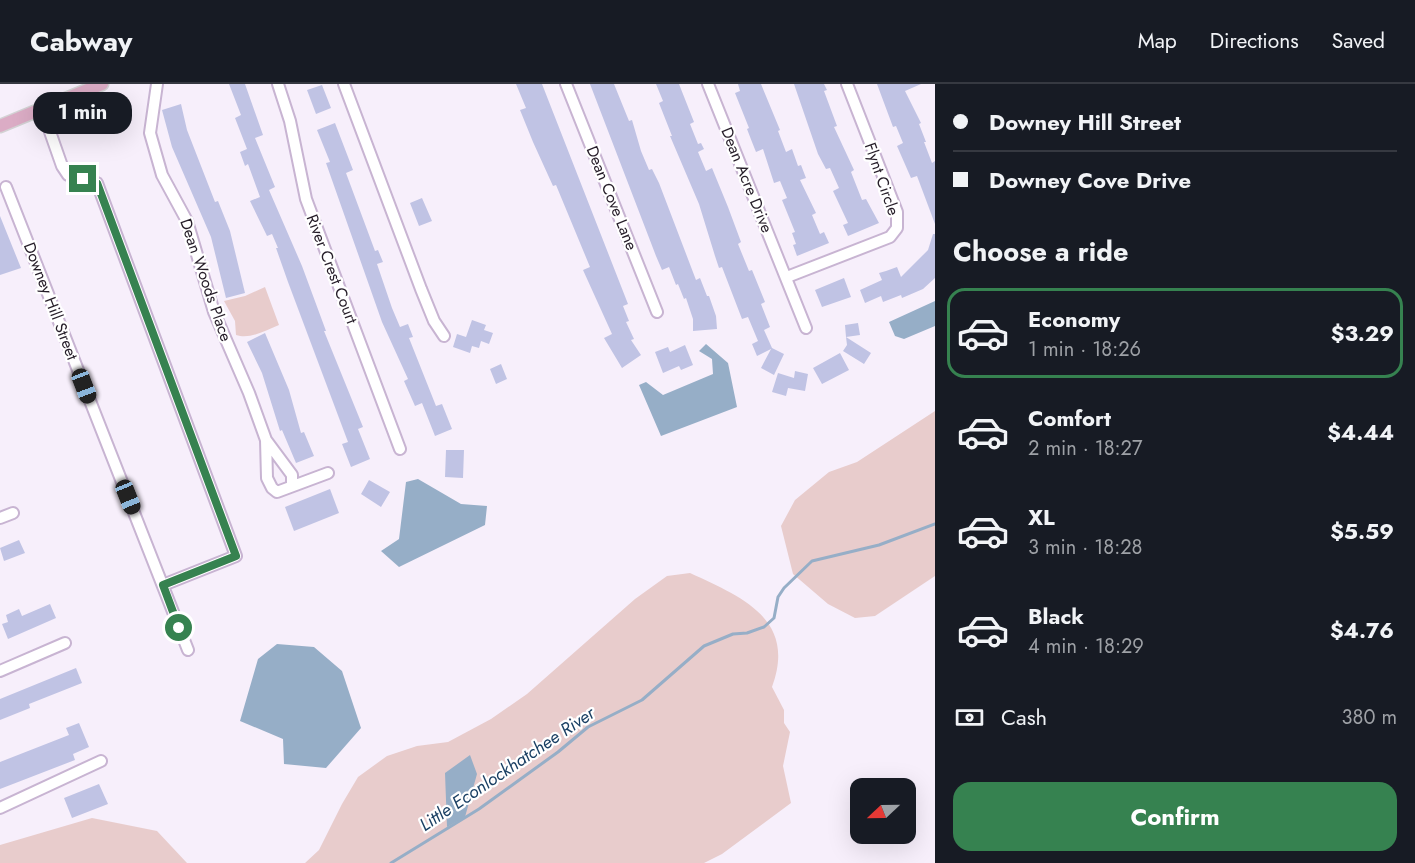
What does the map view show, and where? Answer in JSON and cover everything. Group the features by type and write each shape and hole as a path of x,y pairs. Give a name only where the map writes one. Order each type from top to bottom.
{"main road":[{"path":"0,126 102,84"}],"street":[{"name":"Dean Woods Place","path":"157,84 150,133 162,176 187,221 214,312 249,393 266,440"},
{"name":"River Crest Court","path":"278,84 290,121 306,199 400,449"},
{"path":"344,84 421,289 434,321 444,336"},
{"name":"Dean Cove Lane","path":"566,84 657,312"},
{"name":"Dean Acre Drive","path":"708,84 806,328"},
{"name":"Flynt Circle","path":"787,277 890,237 897,228 897,212 847,84"},
{"path":"42,109 62,166 68,175 97,183 236,556 163,585"},
{"name":"Downey Hill Street","path":"6,187 188,650"},
{"path":"266,440 267,478 277,492 328,473"},
{"path":"266,440 292,475 292,486"},
{"path":"0,518 13,513"},
{"path":"0,671 65,643"},
{"path":"0,808 101,761"}],"shaded area":[{"path":"265,287 279,325 252,335 236,335 235,321 224,301 245,296"},
{"path":"935,411 935,576 875,616 855,618 828,604 793,574 781,526 795,500 829,472 857,462"},
{"path":"690,573 728,591 745,602 771,627 777,644 778,664 772,687 784,710 784,723 790,732 783,766 791,803 722,854 704,863 305,863 319,850 358,777 387,756 417,746 448,742 491,719 527,694 635,599 667,576"},
{"path":"92,818 157,831 187,863 0,863 0,845"}],"water":[{"path":"935,301 935,326 904,339 895,336 889,322"},
{"path":"706,344 728,363 737,407 661,436 639,385 646,382 663,395 713,374 712,359 699,351"},
{"path":"418,479 461,504 487,506 485,525 399,567 381,551 399,539 406,482"},
{"path":"277,644 314,647 342,671 361,728 326,768 284,764 283,739 240,721 258,659"},
{"path":"470,755 477,774 465,817 447,827 445,773"}],"building":[{"path":"229,84 245,84 263,135 255,138 275,187 269,190 302,266 326,331 324,331 363,427 358,429 370,459 351,467 342,444 348,442 288,282 276,248 278,248 272,234 267,236 250,201 260,197 248,164 245,166 240,152 247,149 235,118 241,115"},
{"path":"516,84 542,84 628,304 623,306 629,321 626,322 634,339 631,340 641,355 622,368 604,338 612,334 583,270 590,267 556,185 553,186 520,110 526,108"},
{"path":"590,84 614,84 629,121 632,120 649,170 652,169 659,183 696,280 700,278 709,296 716,316 717,329 693,331 693,319 686,298 684,299 678,284 676,285 669,267 662,270"},
{"path":"656,84 679,84 694,122 690,124 698,144 701,143 704,149 698,152 706,171 712,168 741,242 738,244 765,302 761,304 770,327 764,330 772,348 784,354 774,375 761,368 771,349 757,356 752,344 758,341 748,317 742,319 722,267 719,268 699,204 670,136 672,136 659,103 663,101"},
{"path":"738,84 761,84 780,130 778,131 786,152 792,149 798,166 801,165 806,178 800,180 816,213 812,215 820,234 824,232 829,243 797,256 792,233 795,232 782,200 787,198 780,181 774,183 763,149 756,152 735,93 740,91"},
{"path":"794,84 824,84 827,90 824,91 837,126 834,127 854,170 851,172 862,200 866,199 879,223 848,236 843,225 848,223 833,191 839,188 830,168 826,169 818,154"},
{"path":"877,84 921,84 905,91 921,123 919,124 932,163 935,161 935,224 917,176 911,178 897,146 903,143 896,126 893,127"},
{"path":"322,85 331,108 316,114 307,90"},
{"path":"181,104 187,130 215,202 218,201 230,231 245,293 226,298 211,237 172,147 162,110"},
{"path":"335,123 353,170 346,173 375,251 378,250 383,262 377,264 392,308 400,327 408,324 413,337 409,338 436,406 442,404 452,429 435,436 422,403 415,406 404,381 408,379 382,322 326,163 330,162 317,130"},
{"path":"422,198 432,221 419,226 410,203"},
{"path":"0,216 21,268 0,275"},
{"path":"933,234 935,234 935,278 923,289 902,298 901,295 883,302 881,296 865,303 860,290 882,280 879,273 897,267 901,277 928,250"},
{"path":"844,278 851,297 822,307 815,290"},
{"path":"472,320 486,325 484,330 493,333 489,344 481,341 479,348 472,346 470,353 453,347 457,334 466,337"},
{"path":"858,323 860,335 846,337 845,325"},
{"path":"265,333 289,390 301,433 304,432 314,456 296,463 282,430 280,431 262,373 247,342"},
{"path":"846,337 871,353 864,364 843,351 847,345"},
{"path":"685,345 693,365 681,370 679,366 663,373 655,352 668,347 670,352"},
{"path":"840,353 849,370 822,384 813,368"},
{"path":"501,364 507,379 496,384 490,369"},
{"path":"795,371 808,374 805,391 788,388 786,396 772,392 778,373 794,378"},
{"path":"446,450 464,450 463,478 445,477"},
{"path":"369,480 390,492 381,507 361,494"},
{"path":"330,489 339,513 294,531 285,507"},
{"path":"19,540 25,553 4,561 0,548"},
{"path":"50,604 56,618 8,639 2,624 8,622 6,615 19,609 22,616"},
{"path":"76,668 82,683 29,704 30,708 0,720 0,699"},
{"path":"79,723 89,747 73,754 75,760 0,789 0,762 69,735 66,728"},
{"path":"99,784 108,804 72,818 64,798"}],"waterway":[{"name":"Little Econlockhatchee River","path":"391,863 479,809 558,752 588,727 642,700 704,646 733,634 747,633 764,627 774,618 778,597 784,588 812,561 879,545 935,524"}],"route":[{"path":"83,179 97,183 236,556 163,585 179,628"}]}
